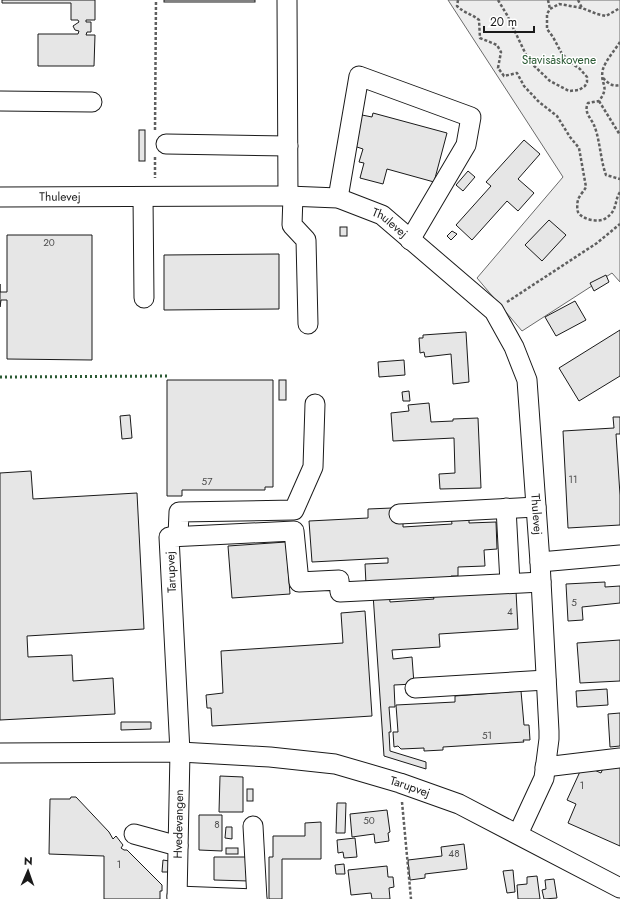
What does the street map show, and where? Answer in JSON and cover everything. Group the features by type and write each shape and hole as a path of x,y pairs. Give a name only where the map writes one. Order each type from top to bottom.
{"street":[{"path":"287,0 288,146 292,225 306,240 308,324"},
{"path":"338,198 359,76 471,117 466,145 410,240"},
{"path":"0,101 92,102"},
{"path":"159,145 288,146"},
{"name":"Thulevej","path":"0,197 291,196 338,198 382,216 494,311 514,347 527,380 540,562 549,739 544,778 518,834"},
{"path":"144,298 149,197"},
{"name":"Tarupvej","path":"180,752 174,536 179,512 294,510 313,467 315,404"},
{"path":"399,514 536,507"},
{"path":"506,508 510,583"},
{"path":"174,536 294,531 299,582 339,580 340,592 541,582"},
{"path":"540,562 620,555"},
{"path":"415,688 546,680"},
{"name":"Tarupvej","path":"0,753 180,752 270,757 335,764 400,783 460,804 518,834 618,892"},
{"name":"Hvedevangen","path":"180,752 177,897 257,899 253,826"},
{"path":"545,767 620,758"},
{"path":"134,834 178,846"}],"path":[{"path":"149,197 159,145 156,0"},
{"path":"458,0 457,6 462,11 476,17 479,20 480,38 497,46 501,52 498,68 504,76 518,73 524,86 539,102 557,116 579,148 586,187 578,200 578,212 582,216 592,221 605,219 615,209 620,192"},
{"path":"498,0 507,15 529,61 550,81 569,91 579,90 585,86 588,82 587,77 562,54 547,29 546,14 550,9 559,4 582,8 606,16 614,10 620,8"},
{"path":"548,0 550,9"},
{"path":"578,0 582,8"},
{"path":"620,42 604,68 602,78 605,90 604,94 599,101 588,103 586,107 586,111 594,125 606,175 620,179"},
{"path":"602,78 610,84 616,86 620,85"},
{"path":"599,101 620,135"},
{"path":"494,311 597,243 620,224"},
{"path":"400,783 411,899"}],"green space":[{"name":"Stavisåskovene","path":"448,0 620,0 620,282 612,273 522,331 477,278 563,177"}],"building":[{"path":"2,0 95,0 95,20 86,20 86,22 91,22 91,32 87,32 86,35 95,35 94,66 38,66 38,34 78,34 79,31 75,30 73,26 79,22 78,20 71,20 71,3 2,3"},
{"path":"164,0 255,0 255,2 164,2"},
{"path":"373,113 447,133 434,182 387,169 383,184 360,178 364,163 359,162 363,149 354,146 362,115 372,117"},
{"path":"139,130 145,130 145,161 139,161"},
{"path":"524,140 540,154 518,179 534,193 518,211 507,201 472,240 456,225 491,186 486,182"},
{"path":"468,171 475,177 463,191 456,185"},
{"path":"549,220 566,235 542,261 525,245"},
{"path":"340,227 347,227 347,236 340,236"},
{"path":"452,231 457,234 451,240 447,236"},
{"path":"7,235 92,235 92,360 7,359 7,300 1,300 0,307 0,292 7,292"},
{"path":"279,254 279,309 164,310 164,255"},
{"path":"606,275 609,282 594,291 590,283"},
{"path":"575,301 586,320 556,336 545,317"},
{"path":"620,330 620,376 579,401 559,368"},
{"path":"466,332 469,382 453,384 451,354 425,357 424,352 420,353 419,338 423,338 423,335"},
{"path":"404,360 405,375 379,377 378,362"},
{"path":"167,380 273,380 273,487 265,487 265,490 182,490 182,496 167,496"},
{"path":"279,380 286,380 286,400 279,400"},
{"path":"409,391 410,401 403,401 402,392"},
{"path":"429,403 431,422 478,418 481,488 440,489 439,474 455,473 454,438 393,441 391,413 409,411 408,405"},
{"path":"130,415 132,438 122,439 120,416"},
{"path":"613,417 620,417 620,434 616,434 620,495 620,525 568,528 563,431 614,428"},
{"path":"31,471 33,499 137,493 144,629 27,636 28,657 72,655 73,681 113,678 115,714 0,720 0,473"},
{"path":"392,508 392,521 403,520 403,527 452,524 451,517 469,516 469,523 496,522 497,549 484,550 485,566 458,567 458,576 451,576 452,579 366,584 365,564 388,563 388,558 312,562 309,521 368,518 368,509"},
{"path":"286,542 290,594 232,598 228,546"},
{"path":"605,582 605,587 620,586 620,603 582,607 583,620 568,621 566,584"},
{"path":"516,591 518,629 439,634 440,647 392,650 393,659 412,657 414,684 394,685 395,707 389,707 391,732 389,732 390,751 426,762 426,769 384,756 373,594 389,593 390,602 434,599 433,596"},
{"path":"365,611 372,716 212,726 211,708 207,708 206,695 223,693 221,651 343,643 341,613"},
{"path":"620,640 620,681 580,683 577,643"},
{"path":"607,689 608,705 577,707 576,691"},
{"path":"521,691 524,725 529,725 530,740 523,740 524,742 443,747 443,750 424,751 424,748 401,749 398,746 394,747 393,732 398,732 396,705 455,702 455,696"},
{"path":"620,713 620,746 610,747 608,714"},
{"path":"121,722 151,722 151,729 121,730"},
{"path":"606,761 620,767 620,846 568,823 576,804 567,800 583,765 601,773"},
{"path":"220,776 243,777 243,812 219,812"},
{"path":"247,789 253,789 253,801 247,801"},
{"path":"71,797 76,797 109,832 113,839 116,836 123,845 121,848 127,850 162,885 160,899 104,899 104,856 49,854 50,799 70,799"},
{"path":"337,803 346,803 345,833 336,833"},
{"path":"387,810 390,832 388,833 389,841 375,843 374,834 352,837 350,814"},
{"path":"199,815 222,815 222,851 199,850"},
{"path":"321,822 321,859 282,859 282,899 269,899 269,857 273,857 273,836 305,836 305,823"},
{"path":"226,827 232,827 232,839 225,838"},
{"path":"355,838 357,857 344,858 343,852 338,853 337,840"},
{"path":"464,844 467,869 425,874 425,878 410,880 408,860 442,856 441,847"},
{"path":"226,848 238,848 238,854 226,854"},
{"path":"214,857 249,857 249,881 214,880"},
{"path":"163,860 169,861 169,872 162,872"},
{"path":"344,864 345,874 336,874 335,865"},
{"path":"387,866 388,877 393,877 394,887 389,888 390,899 372,899 371,893 351,895 348,870"},
{"path":"513,870 515,892 507,893 503,871"},
{"path":"537,876 540,899 518,899 517,885 527,884 527,877"},
{"path":"554,879 557,898 544,899 542,890 546,889 545,880"}],"hedge":[{"path":"0,377 167,376"}]}
